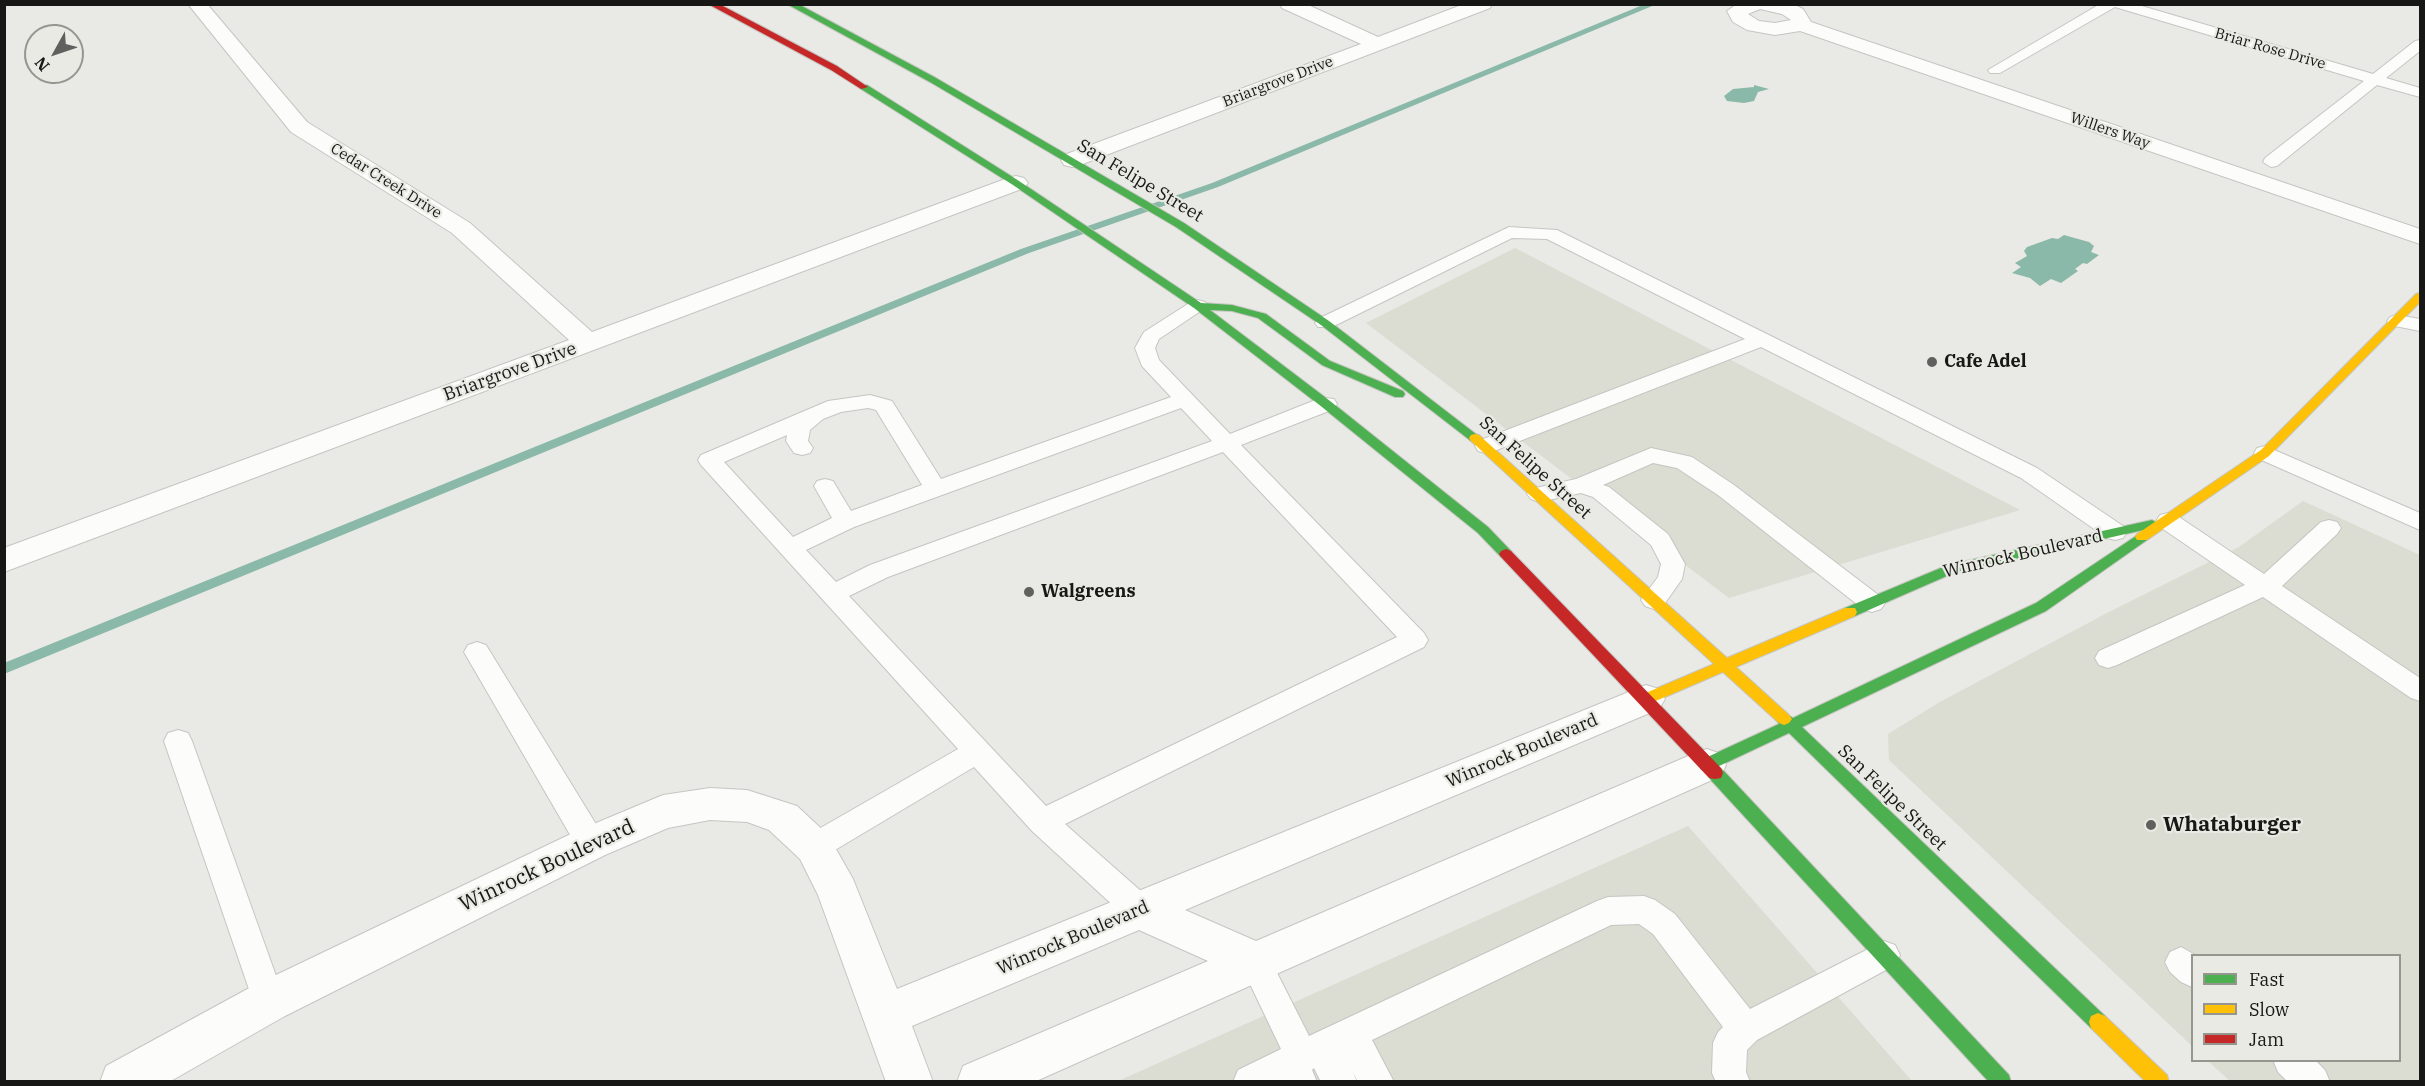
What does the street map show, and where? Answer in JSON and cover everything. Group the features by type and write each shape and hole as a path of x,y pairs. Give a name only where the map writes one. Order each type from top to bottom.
{"main road":[{"path":"712,4 834,68 1016,183 1198,306 1484,530 1646,699 2002,1082"},
{"name":"San Felipe Street","path":"791,4 924,75 1180,225 1325,323 1486,446 1791,725 2160,1082"},
{"name":"Winrock Boulevard","path":"1707,765 2041,607 2265,453 2421,296"},
{"path":"1198,306 1232,308 1262,316 1326,363 1439,410"},
{"name":"Winrock Boulevard","path":"1646,699 1953,568 2168,521"}],"street":[{"name":"Cedar Creek Drive","path":"197,4 299,127 461,228 588,343"},
{"path":"1288,4 1378,44"},
{"name":"Briargrove Drive","path":"1072,160 1483,4"},
{"name":"Willers Way","path":"1756,4 1737,10 1740,18 1754,26 1775,29 1800,25 2421,237"},
{"name":"Willers Way","path":"1762,4 1779,6 1796,13 1802,21 1800,25"},
{"name":"Briargrove Drive","path":"4,561 1016,183"},
{"name":"Winrock Boulevard","path":"886,1015 1646,699"},
{"name":"Winrock Boulevard","path":"980,1082 1707,765"},
{"name":"Winrock Boulevard","path":"123,1082 269,1001 591,843 663,813 710,804 747,806 783,818 814,847 838,892 910,1082"},
{"path":"1140,910 1255,961"}],"lane":[{"path":"1995,70 2111,4"},
{"name":"Briar Rose Drive","path":"2119,4 2421,93"},
{"path":"2271,162 2421,44"},
{"path":"1325,323 1509,232 1551,234 2029,473 2115,532"},
{"path":"1042,822 1415,640 1149,362 1145,348 1151,336 1198,306"},
{"path":"2397,321 2421,325"},
{"path":"1486,446 1760,340"},
{"path":"790,548 846,521 1185,399"},
{"path":"936,489 884,406 870,401 852,402 818,414 709,460 1042,822 1140,910"},
{"path":"832,594 879,571 1227,443 1326,404"},
{"path":"802,448 797,441 800,427 818,414"},
{"path":"2265,453 2421,522"},
{"path":"1539,494 1582,485 1651,455 1684,462 1726,490 1872,603"},
{"path":"1582,485 1601,492 1660,540 1673,564 1670,579 1654,600"},
{"path":"825,486 846,521"},
{"path":"2168,521 2421,691"},
{"path":"2108,658 2266,586 2329,528"},
{"path":"477,652 591,843"},
{"path":"178,741 269,1001"},
{"path":"814,847 977,752"},
{"path":"1254,1080 1313,1056 1608,911 1644,910 1664,924 1745,1029"},
{"path":"1733,1082 1729,1073 1730,1043 1745,1029 1884,955"},
{"path":"1255,961 1313,1056 1340,1082"},
{"path":"1313,1056 1377,1082"},
{"path":"2292,1062 2313,1082"}],"shaded area":[{"path":"1754,85 1769,89 1758,92 1754,101 1744,103 1727,101 1724,96 1733,89 1754,87"},
{"path":"2064,235 2089,242 2094,246 2091,252 2099,255 2087,264 2083,263 2075,269 2078,271 2061,283 2051,279 2040,286 2030,278 2012,273 2021,267 2015,263 2027,256 2024,251 2027,247 2052,238 2058,239"},
{"path":"1515,248 2020,510 1729,598 1366,323"},
{"path":"2303,501 2420,555 2420,1081 2230,1081 2209,1062 2401,1062 2401,954 2191,954 2191,1045 1889,760 1888,734 1940,702 2107,613 2239,547"},
{"path":"1688,826 1912,1081 1116,1082"}],"waterway":[{"path":"4,669 1025,251 1215,185 1653,4"}],"traffic: fast":[{"path":"791,4 933,80 1180,225 1325,323 1475,438"},
{"path":"864,87 1016,183 1198,306 1326,404 1483,530 1506,554"},
{"path":"1198,306 1232,308 1262,316 1326,363 1399,394"},
{"path":"1850,612 1953,568 2152,524"},
{"path":"1707,765 2041,607 2142,537"},
{"path":"1784,719 2098,1022"},
{"path":"1715,773 2002,1082"}],"traffic: slow":[{"path":"2142,537 2265,453 2420,296"},
{"path":"1475,438 1784,719"},
{"path":"1646,699 1850,612"},
{"path":"2098,1022 2160,1082"}],"traffic: jam":[{"path":"712,4 834,68 864,87"},
{"path":"1506,554 1715,773"}],"place":[{"name":"Cafe Adel","path":"1932,362"},
{"name":"Walgreens","path":"1029,592"},
{"name":"Whataburger","path":"2151,825"}]}
